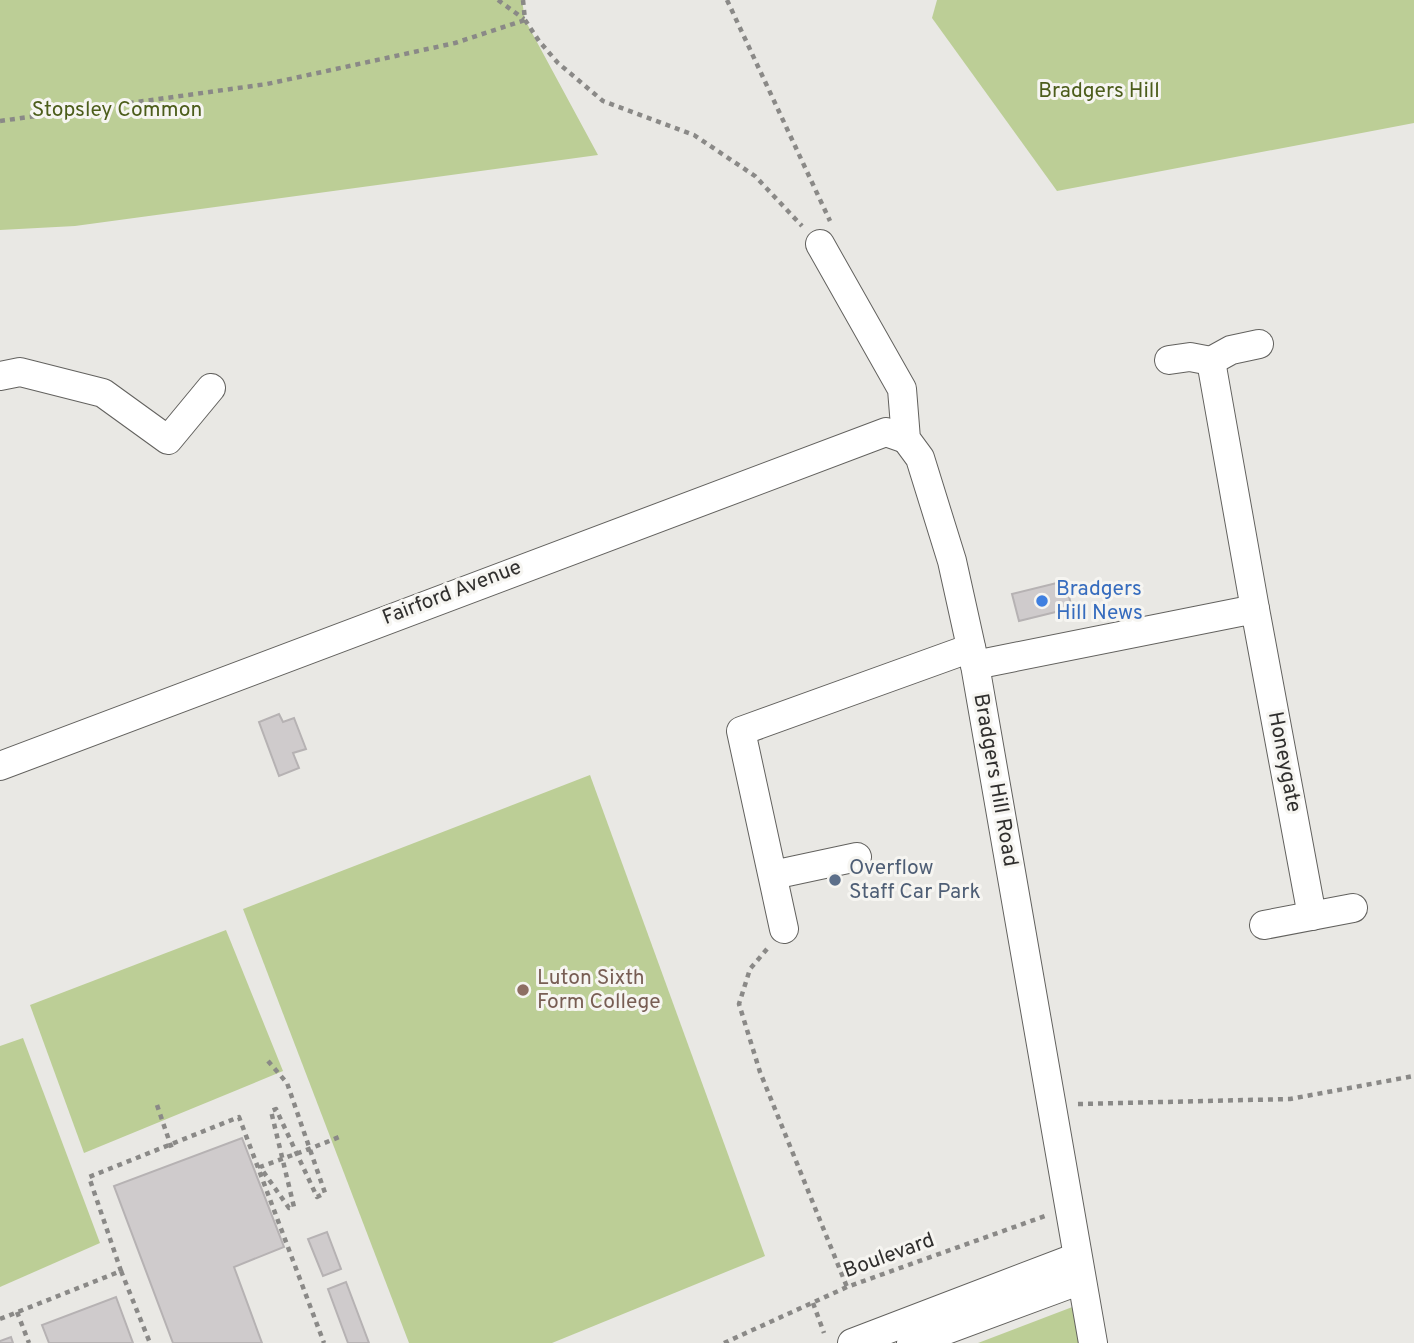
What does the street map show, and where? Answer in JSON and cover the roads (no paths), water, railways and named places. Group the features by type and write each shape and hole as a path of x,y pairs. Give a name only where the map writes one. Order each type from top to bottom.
{"street":[{"name":"Bradgers Hill Road","path":"826,235 902,389 906,439 920,458 951,561 973,657 1093,1343"},
{"path":"1169,360 1190,356 1211,362 1231,350 1259,344"},
{"name":"Honeygate","path":"1211,362 1312,915"},
{"path":"0,376 20,372 103,393 168,440 211,388"},
{"name":"Fairford Avenue","path":"0,766 374,622 886,432 906,439"},
{"path":"784,929 741,731 973,657 1255,609"},
{"path":"773,875 857,857"},
{"path":"1264,925 1353,908"},
{"path":"852,1343 1079,1269"},
{"path":"911,1343 1079,1269"}],"place":[{"name":"Bradgers Hill News","path":"1042,601"},
{"name":"Overflow Staff Car Park","path":"835,880"},
{"name":"Luton Sixth Form College","path":"523,990"}],"park label":[{"name":"Bradgers Hill","path":"1099,91"},
{"name":"Stopsley Common","path":"117,110"}]}
